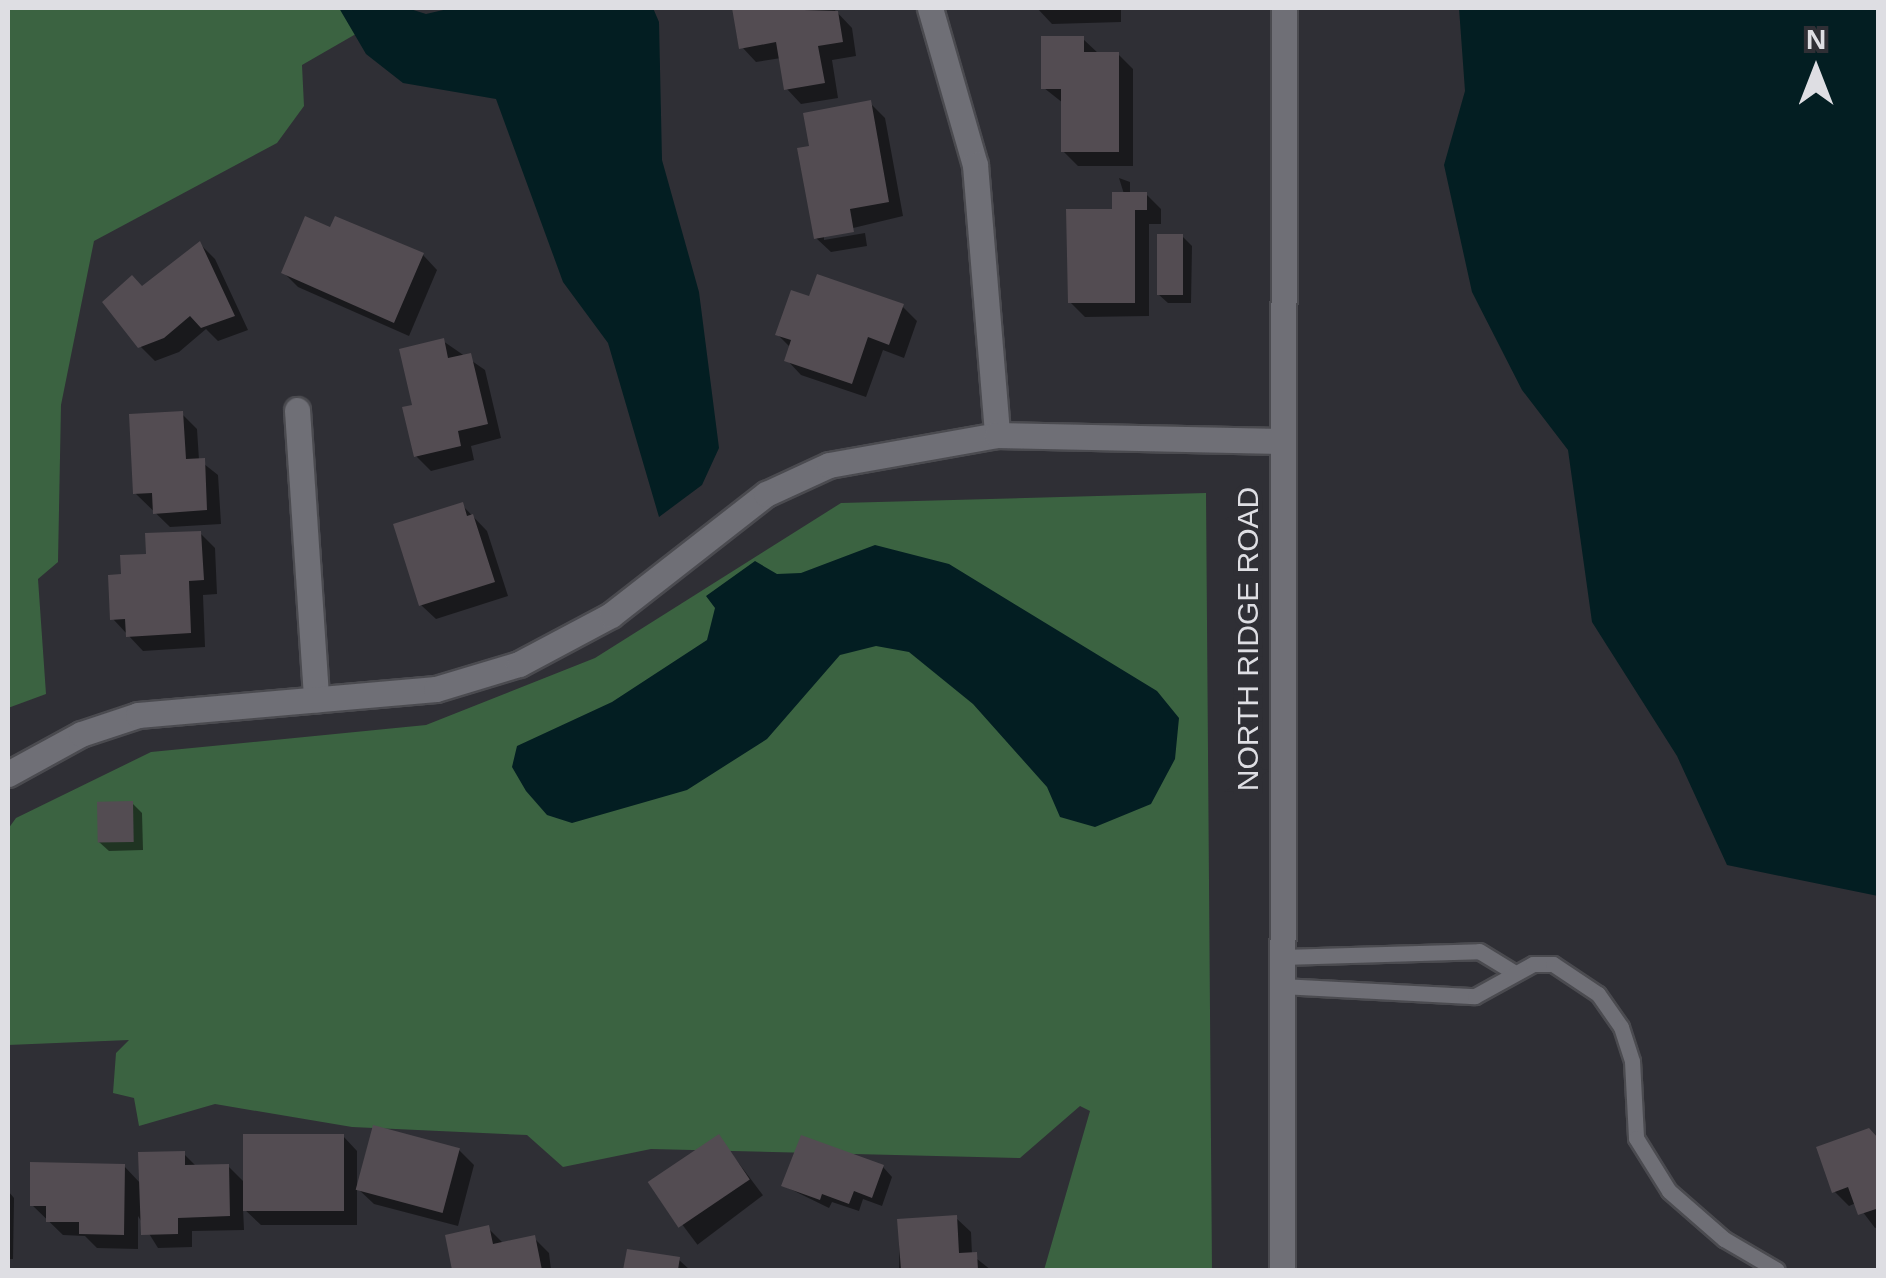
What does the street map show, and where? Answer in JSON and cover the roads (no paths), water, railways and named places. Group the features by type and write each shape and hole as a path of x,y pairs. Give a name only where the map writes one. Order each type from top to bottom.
{"street":[{"path":"930,8 975,165 998,435"},
{"name":"NORTH RIDGE ROAD","path":"1282,1270 1280,440 1284,8"},
{"path":"297,410 316,699"},
{"path":"8,774 81,734 138,715 436,689 520,664 611,615 766,494 829,465 998,435 1280,440"}],"lane":[{"path":"1282,957 1479,950 1514,973"},
{"path":"1281,986 1475,996 1514,973 1553,964 1598,994 1621,1027 1632,1061 1636,1138 1669,1190 1724,1239 1778,1270"}],"water":[{"path":"339,8 407,8 426,14 452,8 653,8 659,22 662,160 699,292 719,448 702,485 659,517 608,343 563,282 496,99 403,83 366,54"},
{"path":"1459,8 1878,8 1878,896 1727,865 1677,756 1592,622 1568,450 1522,390 1472,292 1444,165 1465,91"},
{"path":"875,545 949,564 1157,691 1179,718 1175,759 1151,804 1095,827 1060,817 1047,787 973,704 909,652 876,646 840,655 767,739 687,790 572,823 547,815 526,791 512,767 517,746 612,702 707,640 715,608 706,596 755,561 777,574 801,573"}]}
